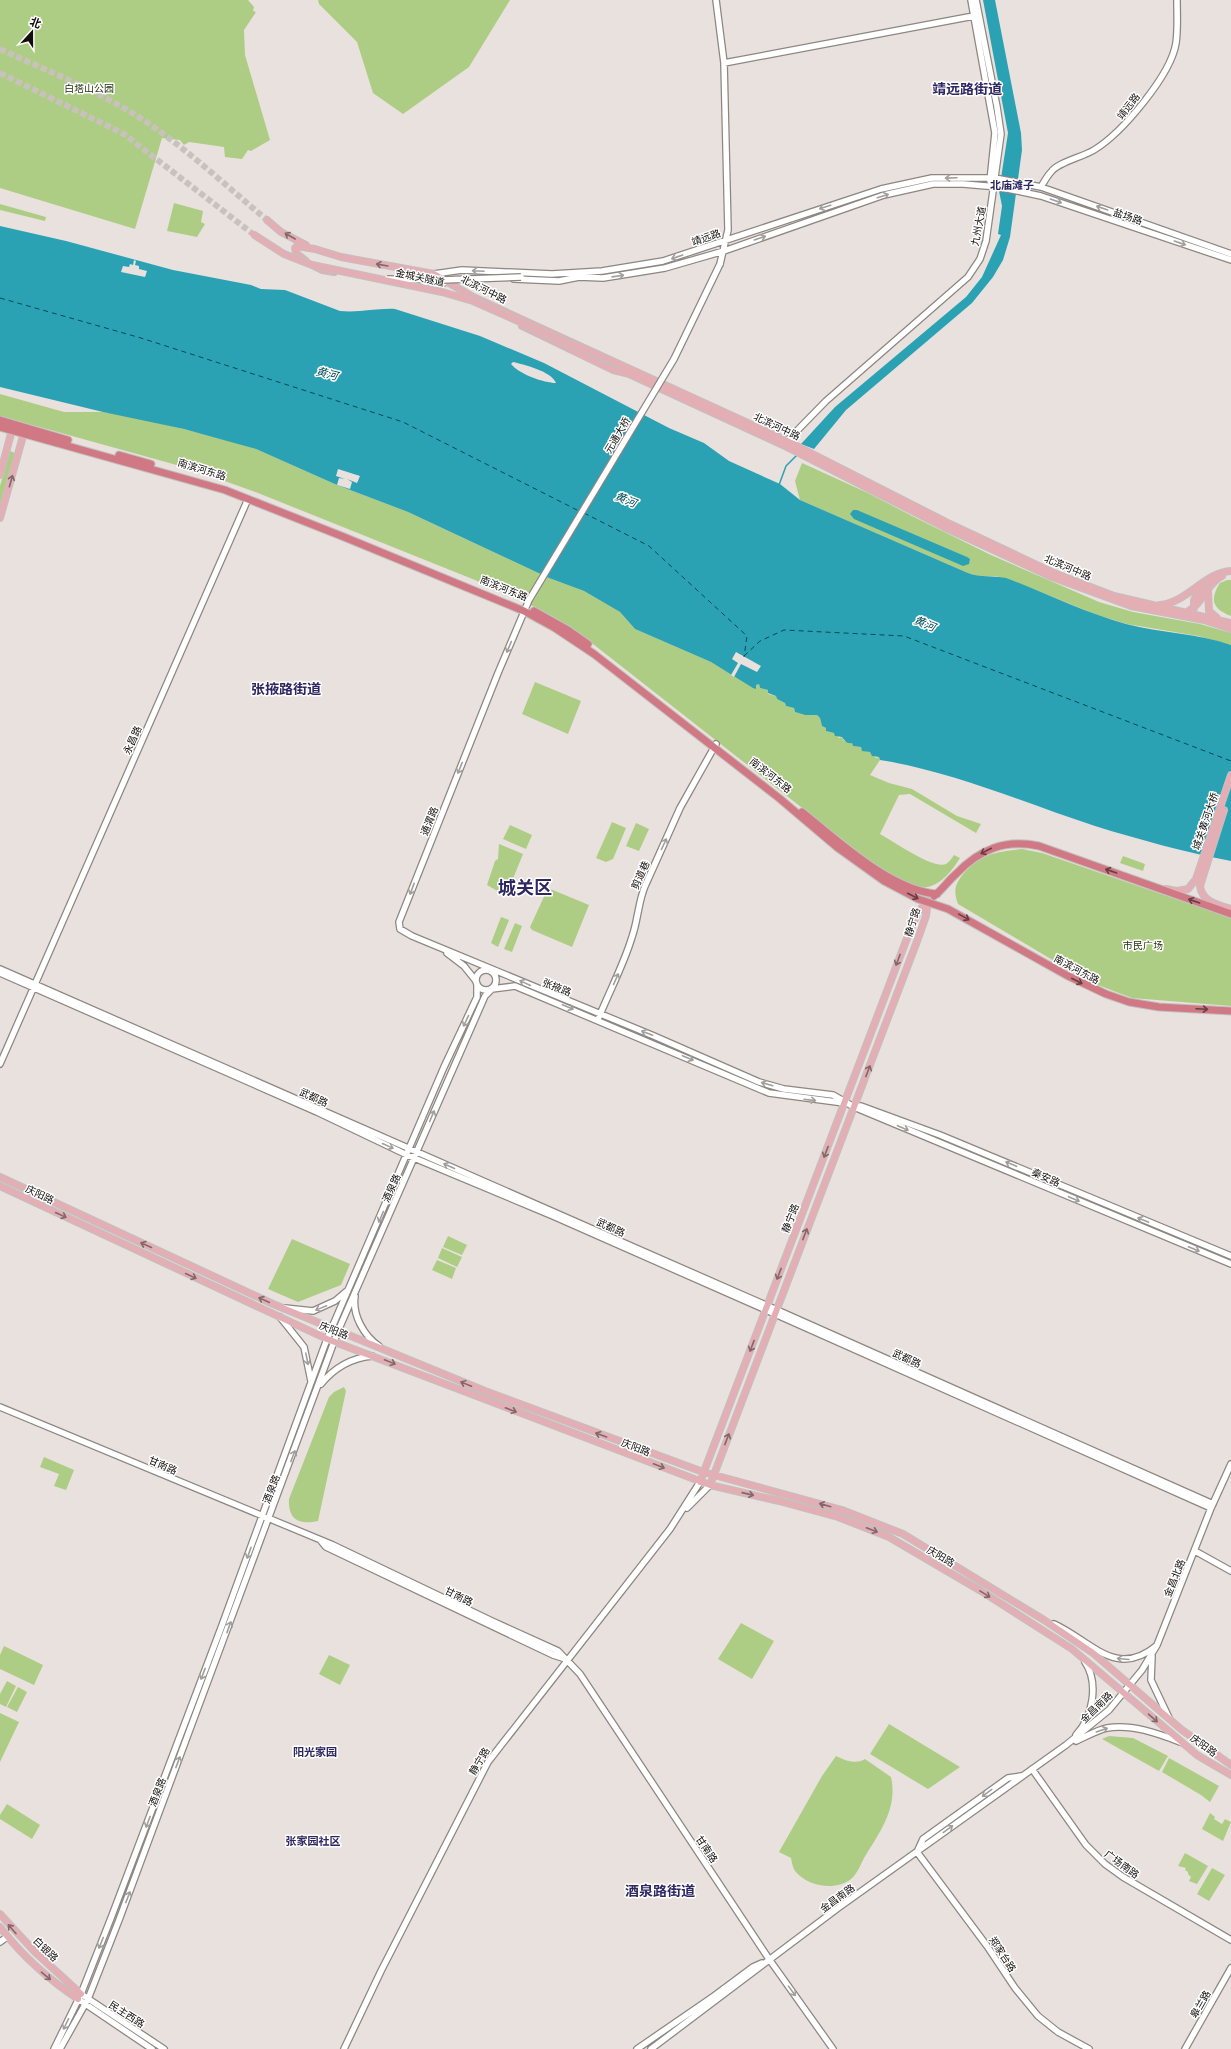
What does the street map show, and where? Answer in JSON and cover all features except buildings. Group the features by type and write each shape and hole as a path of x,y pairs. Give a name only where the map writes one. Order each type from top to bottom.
{"highway":[{"name":"南滨河东路","path":"0,420 13,428"},
{"name":"南滨河东路","path":"0,427 13,428 239,491 346,532 525,609 594,654 875,869 910,887 937,894"},
{"name":"南滨河东路","path":"24,431 190,479 248,499 525,609"},
{"name":"南滨河东路","path":"715,746 869,871 918,899 928,901 948,909 1068,976 1106,994 1129,1002 1159,1007 1231,1011"},
{"path":"928,901 974,858 996,846 1018,843 1039,846 1231,914"}],"main road":[{"name":"元通大桥","path":"525,609 674,359 720,264 727,240 724,63 716,0"},
{"path":"724,63 977,15 971,0"},
{"name":"九州大道","path":"784,443 826,401 968,277 980,259 986,241 1000,134 997,107 977,15 976,0"},
{"name":"靖远路","path":"1041,187 1050,172 1084,156 1107,142 1118,132 1135,112 1167,68 1174,49 1177,33 1177,0"},
{"name":"靖远路","path":"434,274 462,270 552,274 602,271 663,261 881,188 932,178 995,178 1020,182"},
{"name":"盐场路","path":"1020,182 1041,187 1231,254"},
{"name":"靖远路","path":"430,288 447,281 490,278 559,282 579,277 603,278 643,273 724,251 884,195 933,184 994,187 1019,190"},
{"name":"盐场路","path":"1019,190 1041,196 1231,260"},
{"path":"267,220 281,232 315,249"},
{"name":"金城关隧道","path":"252,234 284,254 312,265 442,292 473,301 581,349 630,374"},
{"path":"315,249 302,246 295,248 296,253 302,259 322,270 387,279 421,286 472,302 613,370 630,374"},
{"name":"北滨河中路","path":"315,249 341,257 434,274 473,296 784,443"},
{"path":"421,286 434,274"},
{"path":"383,279 442,280 521,276 579,277"},
{"name":"北滨河中路","path":"630,374 796,448 944,527 1052,578 1118,602 1204,620 1231,629"},
{"path":"0,475 13,428"},
{"path":"0,518 24,431"},
{"name":"北滨河中路","path":"806,454 1054,573 1114,596 1187,612 1195,611 1231,623"},
{"name":"永昌路","path":"0,1064 248,499"},
{"path":"1204,620 1195,611 1206,587 1221,573 1231,571"},
{"path":"1147,604 1172,602 1206,587 1218,578 1231,574"},
{"path":"1206,587 1209,611 1219,619"},
{"name":"通渭路","path":"508,976 400,929 399,922 525,609"},
{"path":"1167,613 1177,614 1187,612"},
{"name":"剪道巷","path":"599,1017 627,952 642,892 680,808 715,746"},
{"name":"城关黄河大桥","path":"1200,874 1231,775"},
{"name":"城关黄河大桥","path":"1200,874 1231,788"},
{"path":"1148,884 1168,889 1183,890 1192,885 1200,874"},
{"path":"1200,874 1200,892 1203,897 1211,902 1231,909"},
{"name":"静宁路","path":"681,1514 700,1482 909,933 918,912 928,901"},
{"name":"静宁路","path":"344,2049 381,1971 488,1762 566,1659 681,1514 710,1485 923,923 928,901"},
{"path":"443,949 456,959 483,990 515,986 599,1017"},
{"path":"474,962 489,971 496,978 492,989"},
{"name":"武都路","path":"0,969 34,986 317,1112 407,1155 554,1216 776,1312 1212,1506"},
{"path":"477,983 479,974 484,971 508,976"},
{"name":"武都路","path":"0,973 34,986 417,1152 766,1308"},
{"name":"张掖路","path":"508,976 599,1017"},
{"name":"酒泉路","path":"60,2049 87,2001 148,1844 336,1342 338,1331 354,1286 444,1067 477,996 477,983"},
{"name":"酒泉路","path":"54,2049 80,1996 262,1516 331,1329 354,1286 417,1152 480,1004 492,989"},
{"name":"秦安路","path":"599,1017 759,1082 784,1089 833,1095 844,1103 1231,1264"},
{"name":"秦安路","path":"854,1107 861,1106 940,1135 1231,1256"},
{"name":"庆阳路","path":"0,1177 278,1307 390,1354 703,1472 842,1510 903,1534 1044,1620 1093,1653 1182,1743 1197,1755 1231,1775"},
{"name":"庆阳路","path":"0,1186 327,1339 700,1482 838,1517 889,1537 980,1591 1072,1649 1231,1765"},
{"path":"278,1307 312,1311 335,1301 354,1286"},
{"path":"354,1286 354,1307 363,1330 374,1342 390,1354"},
{"path":"280,1317 304,1347 311,1383"},
{"path":"319,1387 333,1371 348,1362 374,1356"},
{"name":"甘南路","path":"0,1407 320,1540 326,1547 333,1551 547,1652 566,1659 584,1680 769,1959 833,2049"},
{"name":"金昌北路","path":"1127,1688 1152,1656 1158,1645 1212,1506 1231,1464"},
{"path":"1195,1552 1231,1571"},
{"path":"1044,1620 1068,1631 1104,1654 1116,1659 1127,1661 1135,1659 1144,1655 1158,1645"},
{"path":"1066,1745 1078,1733 1088,1717 1092,1698 1089,1668 1072,1649"},
{"path":"1152,1656 1151,1680 1170,1720"},
{"name":"金昌南路","path":"651,2049 769,1959 1066,1745 1100,1719 1127,1688"},
{"path":"1066,1745 1106,1728 1128,1727 1158,1733 1182,1743"},
{"name":"广场南路","path":"1032,1769 1086,1845 1105,1864 1123,1877 1231,1940"},
{"name":"郑家台路","path":"917,1852 987,1946 1015,1988 1038,2016 1058,2032 1088,2049"},
{"name":"白银路","path":"0,1914 29,1947 80,1996"},
{"name":"白银路","path":"0,1927 26,1959 52,1981 80,1996"},
{"path":"0,1942 7,1937"},
{"name":"皋兰路","path":"1185,2049 1231,1968"},
{"name":"民主西路","path":"80,1996 152,2049"},
{"name":"民主西路","path":"87,2001 164,2049"},
{"name":"金昌南路","path":"637,2049 656,2044"}],"green space":[{"name":"白塔山公园","path":"0,0 248,0 254,7 253,11 256,12 244,30 245,55 270,140 251,151 248,150 242,159 225,157 224,147 189,142 184,145 180,140 162,138 135,229 0,188"},
{"path":"318,0 510,0 469,67 403,114 373,93 357,42 319,4"},
{"path":"174,203 203,211 201,222 205,224 197,237 167,231"},
{"path":"0,204 46,217 45,221 0,210"},
{"path":"0,394 64,412 103,412 126,415 217,437 256,449 337,485 408,512 549,578 584,591 620,612 635,629 711,662 750,685 759,684 760,688 768,690 768,694 776,696 777,699 785,703 786,706 794,708 795,712 805,715 817,715 820,718 822,726 826,728 826,731 834,733 839,738 842,737 844,741 852,742 853,746 861,747 862,750 870,752 876,758 879,757 880,760 870,775 889,783 912,789 957,816 981,824 976,833 910,794 899,795 880,834 913,854 932,863 940,865 946,864 954,855 960,858 948,874 937,883 927,887 916,886 905,882 866,858 593,644 559,620 535,607 475,580 258,493 191,469 0,416"},
{"path":"10,451 15,453 0,505 0,486"},
{"path":"802,463 868,493 991,555 1099,602 1133,612 1200,624 1231,633 1231,645 1198,636 1127,624 1097,615 1031,588 996,576 977,576 968,573 800,500 795,481"},
{"path":"1231,580 1231,616 1217,607 1214,599 1220,583"},
{"path":"535,682 581,701 568,734 522,714"},
{"path":"612,822 626,828 613,859 606,862 596,858"},
{"path":"636,823 649,829 639,851 626,846"},
{"path":"510,825 532,835 526,849 503,839"},
{"path":"499,844 523,854 506,896 487,885 495,861 498,859"},
{"name":"市民广场","path":"1022,849 1042,853 1231,918 1231,1006 1132,998 1098,985 1066,968 958,904 955,891 957,884 964,873 971,866 977,861 990,855"},
{"path":"1123,856 1145,864 1143,871 1120,863"},
{"path":"548,888 589,905 572,947 532,930 530,927"},
{"path":"501,917 509,920 498,947 491,943"},
{"path":"515,923 522,926 512,952 504,949"},
{"path":"448,1236 467,1245 462,1255 443,1247"},
{"path":"292,1239 350,1264 341,1285 298,1302 268,1289"},
{"path":"442,1248 462,1257 457,1267 438,1258"},
{"path":"437,1260 456,1268 452,1279 432,1270"},
{"path":"344,1387 346,1391 318,1521 300,1521 290,1512 289,1499 329,1397 334,1392"},
{"path":"44,1457 74,1470 66,1490 54,1486 59,1474 40,1467"},
{"path":"741,1623 774,1641 752,1679 718,1659"},
{"path":"4,1646 43,1665 34,1685 0,1669 0,1655"},
{"path":"329,1655 350,1665 340,1685 319,1674"},
{"path":"7,1681 16,1686 6,1707 0,1704 0,1694"},
{"path":"18,1687 27,1692 17,1712 7,1707"},
{"path":"0,1713 19,1722 0,1762"},
{"path":"889,1724 960,1767 928,1789 870,1754"},
{"path":"1109,1736 1133,1738 1168,1756 1159,1771 1102,1739"},
{"path":"836,1756 854,1762 865,1759 891,1777 893,1788 892,1799 886,1819 859,1869 851,1879 845,1883 823,1886 801,1877 794,1869 791,1858 779,1852 822,1776"},
{"path":"1169,1758 1219,1786 1210,1802 1162,1772"},
{"path":"7,1804 40,1825 32,1839 0,1819 0,1815"},
{"path":"1210,1813 1215,1817 1214,1819 1222,1824 1225,1819 1231,1822 1223,1841 1202,1829"},
{"path":"1185,1853 1208,1866 1197,1884 1189,1881 1191,1877 1185,1870 1186,1868 1178,1866"},
{"path":"1212,1868 1225,1875 1209,1901 1197,1894"}],"water":[{"path":"983,0 995,0 1021,133 1022,150 1010,237 1003,260 993,277 972,303 846,410 814,449 801,444 835,407 966,297 982,277 1001,235 998,234 1002,206 999,191 1008,133"},
{"name":"黄河","path":"0,226 66,241 173,270 251,285 261,289 285,290 340,311 395,309 480,336 544,363 669,428 704,443 729,461 780,484 800,500 968,573 1006,578 1081,609 1126,624 1192,635 1231,645 1231,861 1180,850 1129,836 1068,817 962,780 908,765 880,760 879,757 872,756 870,752 862,751 861,747 853,746 852,743 847,743 842,737 835,736 834,733 826,731 826,728 822,726 820,718 817,715 805,715 795,712 794,708 786,706 785,703 777,699 776,696 768,693 768,690 760,688 759,684 756,685 756,689 753,688 711,662 635,629 620,612 584,591 549,578 408,512 337,485 256,449 184,429 103,412 0,387","holes":["513,362 543,372 549,375 556,383 551,383 532,377 515,368 511,364"]},
{"path":"853,510 857,510 967,557 970,559 969,564 963,566 854,519 850,514"}],"pier":[{"path":"134,260 136,261 135,265 139,266 139,269 147,271 145,277 121,272 123,266 129,267 130,264 133,265"},
{"path":"338,469 360,476 357,483 347,479 352,482 350,489 337,485 339,478 345,479 336,476"},
{"path":"736,652 761,666 757,672 741,664 734,677 731,675 738,663 732,659"}],"waterway":[{"path":"779,485 786,466 797,455"}],"ferry route":[{"path":"0,298 141,338 403,422 579,511"},
{"path":"584,513 649,546 747,636 744,657"},
{"path":"744,656 760,641 784,630 904,636 1231,761"}],"tunnel":[{"path":"0,49 87,88 137,116 187,152 267,220"},
{"path":"0,73 124,134 253,234"}],"district":[{"name":"靖远路街道","path":"967,88"},
{"name":"北庙滩子","path":"1012,184"},
{"name":"张掖路街道","path":"286,688"},
{"name":"城关区","path":"525,887"},
{"name":"阳光家园","path":"315,1751"},
{"name":"张家园社区","path":"313,1840"},
{"name":"酒泉路街道","path":"660,1890"}]}
